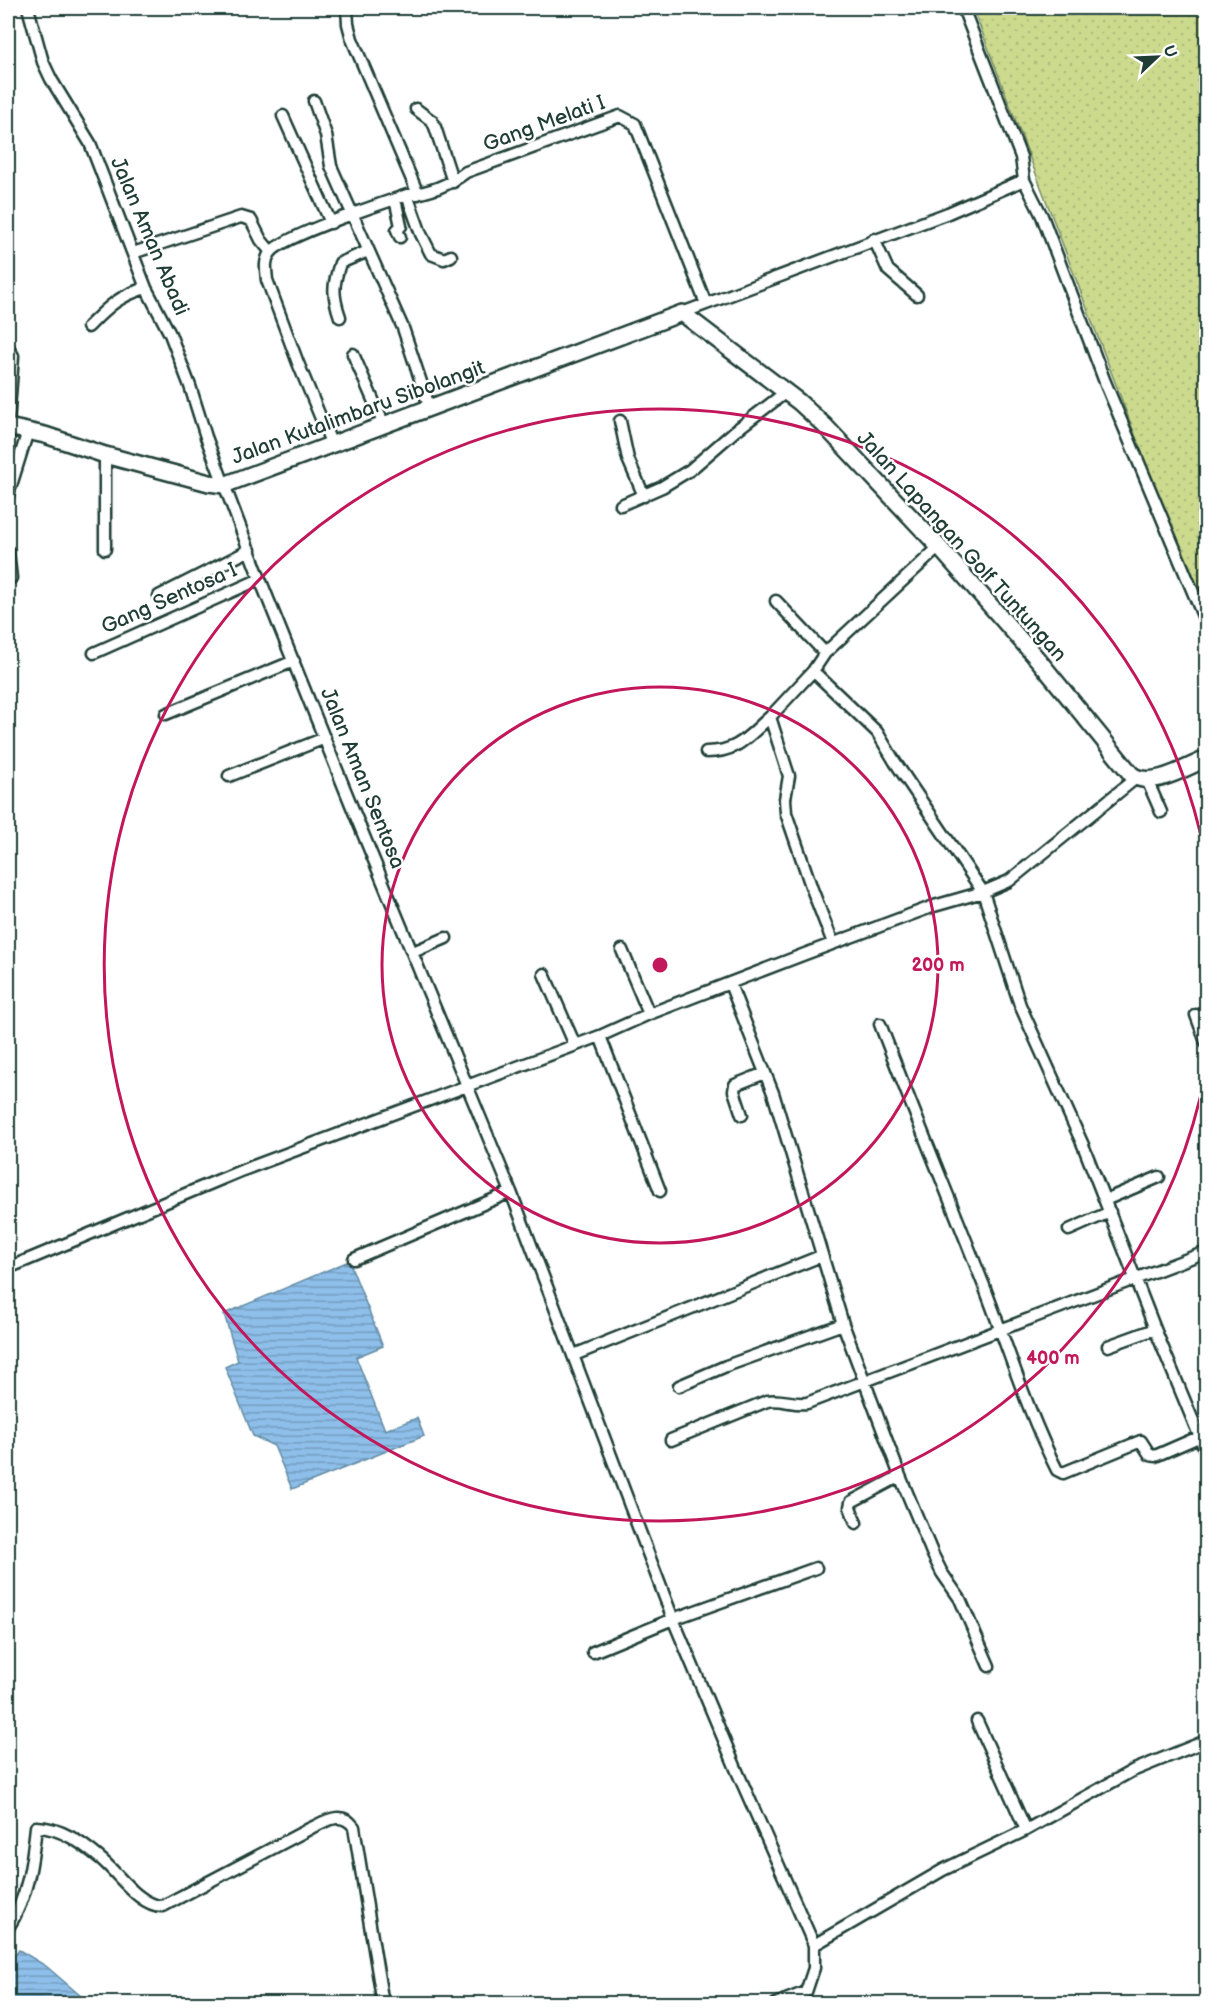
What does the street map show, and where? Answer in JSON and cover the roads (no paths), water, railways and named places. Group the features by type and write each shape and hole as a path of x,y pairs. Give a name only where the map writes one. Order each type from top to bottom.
{"street":[{"name":"Jalan Aman Abadi","path":"28,8 43,62 90,143 146,288 170,334 224,485"},
{"path":"347,8 352,39 413,194 421,234 431,254 444,259 451,256"},
{"path":"963,8 1021,157 1024,180 1042,216 1105,382 1206,623"},
{"path":"314,101 326,135 331,166 403,328 430,408"},
{"path":"416,109 432,121 453,182"},
{"path":"283,116 331,223"},
{"name":"Gang Melati I","path":"271,252 286,241 331,223 395,199 453,182 466,172 620,116 634,124 706,304"},
{"path":"682,313 948,213 1024,180"},
{"path":"395,199 401,226 397,230 400,237"},
{"path":"133,253 241,217 251,220 261,240 271,252 265,269 267,280 332,445"},
{"path":"874,239 888,270 917,295"},
{"path":"340,317 333,290 340,263 368,251"},
{"path":"88,327 122,296 146,288"},
{"name":"Jalan Kutalimbaru Sibolangit","path":"8,425 105,455 224,485 682,313"},
{"name":"Jalan Lapangan Golf Tuntungan","path":"682,313 786,392 825,426 939,547 1040,662 1125,769 1142,779"},
{"path":"8,347 13,356 8,425"},
{"path":"353,354 384,425"},
{"path":"621,505 644,496 690,470 735,431 786,392"},
{"path":"620,421 628,459 644,496"},
{"path":"8,495 28,431"},
{"path":"105,455 105,549"},
{"name":"Jalan Aman Sentosa","path":"224,485 260,579 511,1192 673,1619 814,1945"},
{"path":"706,752 731,749 770,717 813,671 825,653 939,547"},
{"path":"159,596 250,550"},
{"path":"8,551 11,578"},
{"name":"Gang Sentosa I","path":"94,653 260,579"},
{"path":"777,601 825,653"},
{"path":"166,714 294,661"},
{"path":"813,671 877,732 983,892 1020,1005 1083,1145 1206,1452"},
{"path":"770,717 789,776 784,799 786,813 833,943"},
{"path":"229,776 325,738"},
{"path":"8,1268 243,1170 600,1036 649,1014 833,943 934,906 983,892 1014,878 1142,779 1164,776 1206,759"},
{"path":"1142,779 1161,812"},
{"path":"413,952 446,938"},
{"path":"621,950 649,1014"},
{"path":"544,974 575,1045"},
{"path":"730,984 765,1073 843,1324 900,1476 938,1564 960,1599 988,1666"},
{"path":"1196,1015 1206,1042"},
{"path":"880,1024 1055,1467 1063,1473 1138,1442 1143,1442 1150,1455 1155,1456 1201,1436"},
{"path":"600,1036 660,1191"},
{"path":"742,1115 734,1091 735,1085 765,1073"},
{"path":"1105,1200 1159,1177"},
{"path":"354,1259 511,1192"},
{"path":"1069,1230 1110,1212"},
{"path":"671,1440 767,1401 776,1399 801,1404 866,1382 1206,1252"},
{"path":"574,1355 821,1256"},
{"path":"678,1386 726,1366 843,1324"},
{"path":"1108,1346 1155,1329"},
{"path":"856,1523 850,1507 851,1502 900,1476"},
{"path":"593,1652 673,1619 816,1568"},
{"path":"977,1721 1026,1830"},
{"path":"776,2004 806,1992 814,1968 814,1945 943,1870 1026,1830 1132,1771 1206,1741"},
{"path":"8,1928 26,1890 31,1872 36,1827 53,1828 64,1833 101,1859 130,1888 152,1904 163,1906 311,1828 334,1818 341,1818 354,1827 382,2004"}],"water":[{"path":"349,1261 383,1346 356,1357 385,1430 417,1418 424,1436 292,1489 274,1446 253,1436 225,1367 238,1361 224,1314"},
{"path":"19,1950 46,1966 89,2003 8,2003 8,1963"}]}
